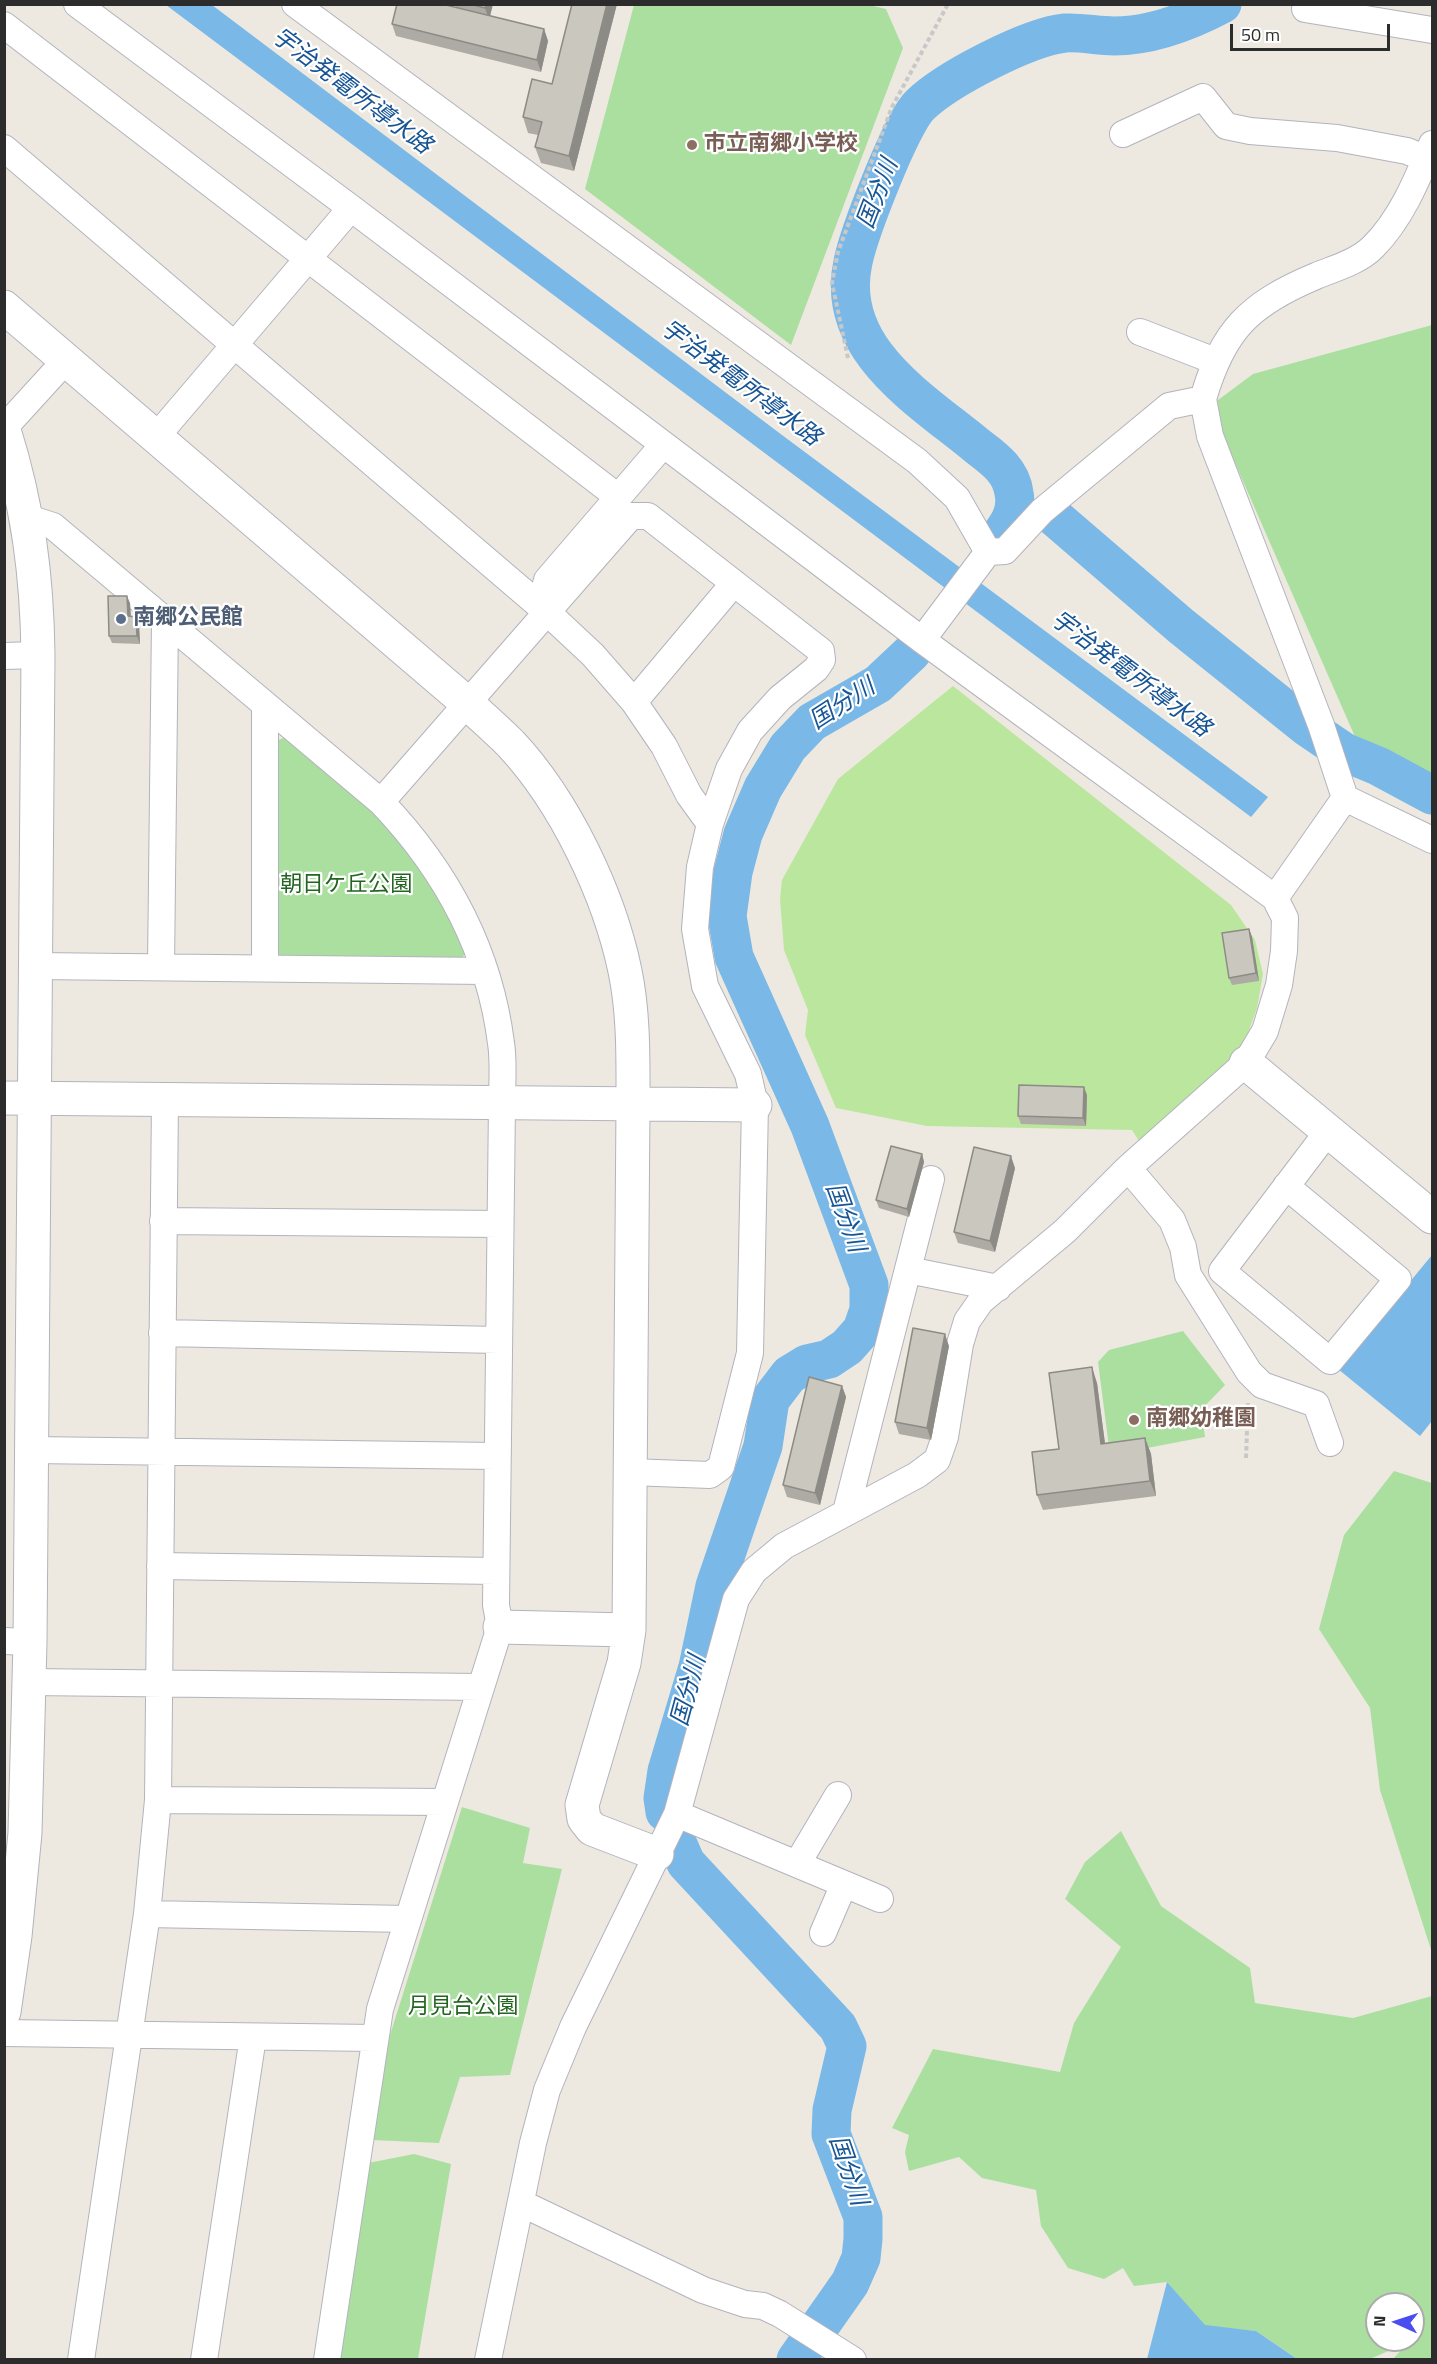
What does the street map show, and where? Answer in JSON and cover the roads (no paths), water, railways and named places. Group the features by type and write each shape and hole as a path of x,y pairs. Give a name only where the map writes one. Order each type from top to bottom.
{"street":[{"path":"76,4 351,208 922,640 1275,898 1286,918 1279,985 1265,1031 1246,1063 1128,1168 1065,1231 981,1301 968,1321 960,1344 945,1437 937,1460 916,1475 784,1546 754,1571 736,1599 677,1814 573,2027 547,2090 533,2143 523,2204 488,2360"},
{"path":"295,4 917,461 957,498 988,552"},
{"path":"1305,9 1331,9 1432,30"},
{"path":"4,25 618,497"},
{"path":"1123,134 1203,97 1226,126 1250,131 1337,138 1407,151 1429,151 1404,207 1372,248 1353,261 1290,287 1254,310 1233,331 1215,361 1203,399 1210,436 1321,725 1345,798 1432,840"},
{"path":"4,148 548,612 593,655 634,702 664,746 689,795 710,824"},
{"path":"156,437 351,208"},
{"path":"4,308 467,703 512,745 544,787 586,857 605,906 625,972 633,1045 633,1104 629,1630 624,1663 586,1783 582,1805 584,1819 591,1829 657,1854"},
{"path":"1140,332 1215,361"},
{"path":"4,2012 15,1936 25,1833 30,1682 17,1642 31,1450 19,1098 36,966 38,605 28,518 4,429 66,360"},
{"path":"988,552 1005,551 1042,512 1169,406 1203,399"},
{"path":"548,612 543,595 547,580 663,445"},
{"path":"381,802 631,516 648,516 822,651 822,660 816,669 780,698 750,731 729,769 710,824 700,867 695,929 705,986 748,1074 755,1105 750,1353 721,1467 710,1475 630,1472"},
{"path":"28,518 53,526 381,802 412,834 434,864 460,910 485,971 495,1005 501,1046 502,1103 496,1456 496,1605 500,1627 380,2009 327,2360"},
{"path":"922,640 988,552"},
{"path":"634,702 734,583"},
{"path":"160,967 165,620"},
{"path":"4,656 38,655"},
{"path":"265,706 265,969"},
{"path":"1275,898 1345,798"},
{"path":"36,966 485,971"},
{"path":"1246,1063 1432,1217"},
{"path":"19,1098 755,1105"},
{"path":"81,2360 147,1914 158,1800 165,1100"},
{"path":"1286,1186 1398,1279 1330,1361 1222,1271 1286,1186 1329,1130"},
{"path":"1128,1168 1172,1220 1183,1247 1188,1275 1249,1372 1262,1385 1316,1404 1330,1443"},
{"path":"846,1512 931,1179"},
{"path":"163,1221 500,1224"},
{"path":"908,1270 998,1287"},
{"path":"162,1334 498,1340"},
{"path":"31,1450 496,1456"},
{"path":"160,1566 496,1571"},
{"path":"500,1627 629,1630"},
{"path":"30,1682 481,1687"},
{"path":"796,1863 838,1794"},
{"path":"158,1800 444,1802"},
{"path":"677,1814 880,1899"},
{"path":"823,1933 844,1884"},
{"path":"147,1914 407,1919"},
{"path":"4,2033 374,2038"},
{"path":"204,2360 253,2037"},
{"path":"523,2204 704,2290 745,2304 763,2306 844,2353"}],"water":[{"name":"宇治発電所導水路","path":"166,5 212,5 782,435 1268,797 1251,817"},
{"path":"1432,1255 1432,1421 1420,1436 1338,1369"},
{"path":"1167,2282 1205,2325 1256,2331 1297,2359 1147,2359"}],"waterway":[{"name":"国分川","path":"995,542 1013,513 1015,500 1012,485 1005,471 989,455 930,409 886,368 869,345 856,320 850,293 853,262 863,228 892,155 902,133 920,105 949,83 1010,51 1049,36 1065,33 1114,36 1156,30 1184,22 1222,4"},
{"path":"1052,515 1181,626 1307,727 1344,752 1378,766 1432,795"},
{"name":"国分川","path":"665,1812 663,1798 667,1771 698,1667 715,1586 763,1446 770,1400 789,1375 807,1364 829,1359 847,1347 862,1330 869,1310 869,1285 810,1126 734,957 727,916 733,872 743,834 763,788 788,747 812,722 878,684 912,652"},
{"name":"国分川","path":"679,1847 686,1863 838,2027 847,2046 832,2110 831,2134 863,2217 861,2258 850,2283 796,2360"}],"place":[{"name":"市立南郷小学校","path":"692,145"},
{"name":"南郷公民館","path":"121,619"},
{"name":"南郷幼稚園","path":"1134,1420"}],"park label":[{"name":"朝日ケ丘公園","path":"346,886"},
{"name":"月見台公園","path":"463,2008"}]}
